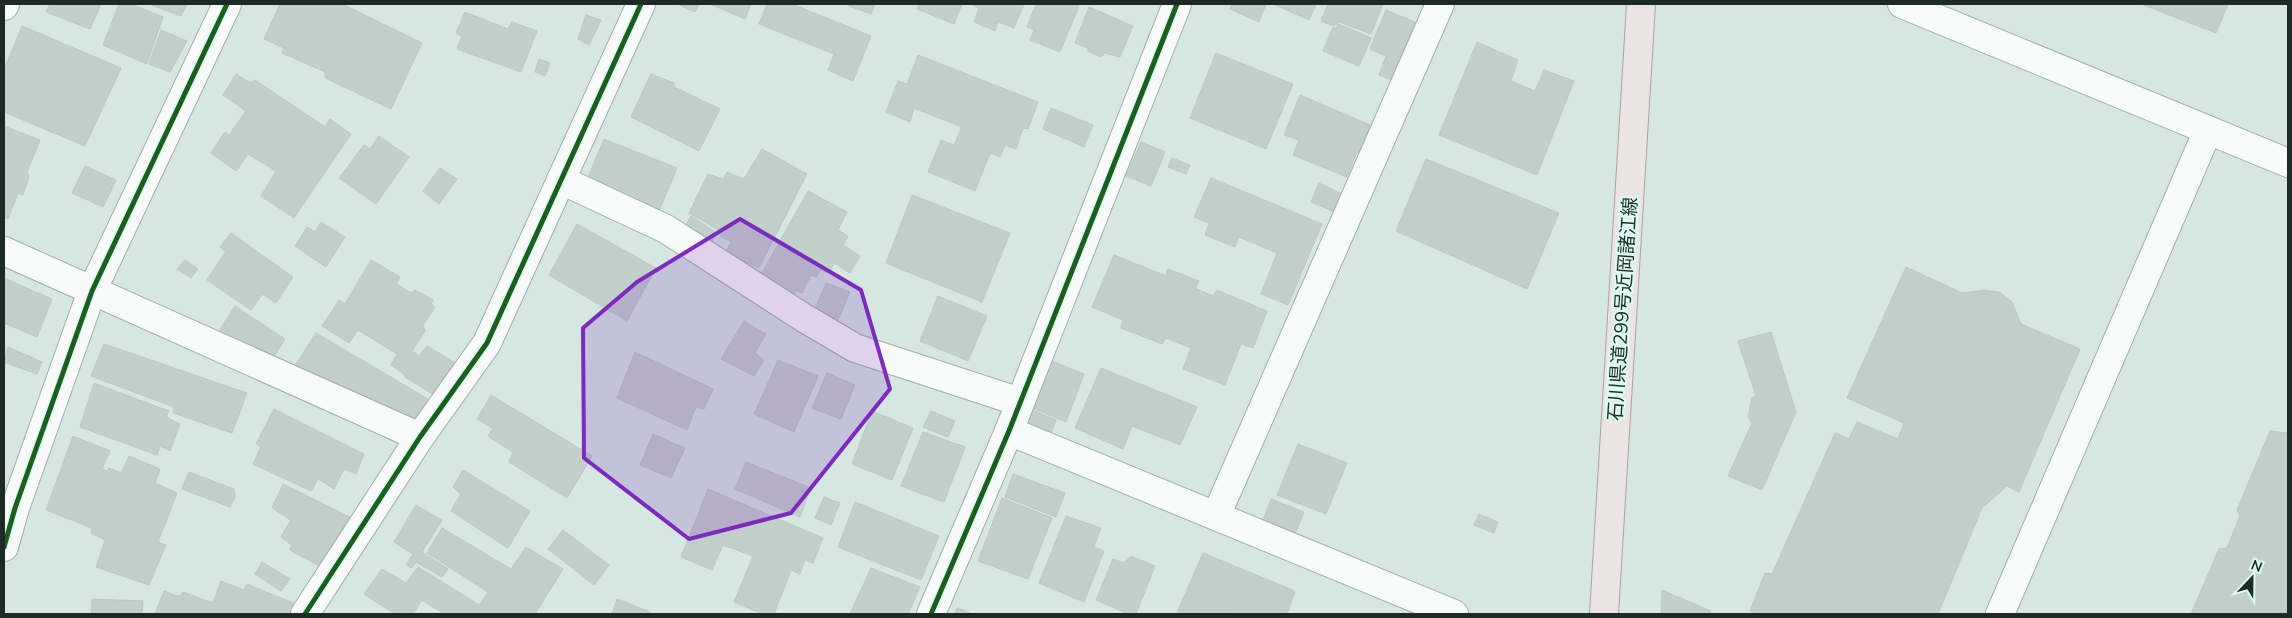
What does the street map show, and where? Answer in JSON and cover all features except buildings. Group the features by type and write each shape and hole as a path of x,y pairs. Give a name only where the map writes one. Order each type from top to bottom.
{"main road":[{"name":"石川県道299号近岡諸江線","path":"1604,614 1641,4"}],"street":[{"path":"4,547 15,508 92,291 227,4"},
{"path":"305,614 420,437 487,343 642,4"},
{"path":"931,614 1009,430 1177,4"},
{"path":"1216,516 1440,4"},
{"path":"1902,4 2288,163"},
{"path":"2000,614 2208,130"},
{"path":"561,180 666,229 804,318 855,348 1020,402"},
{"path":"4,251 420,437"},
{"path":"1009,430 1454,614"}],"highlighted area":[{"path":"740,219 861,290 890,389 791,513 689,539 584,458 583,328 637,282"}],"cycle path":[{"path":"4,547 15,508 92,291 227,4"},
{"path":"305,614 420,437 487,343 641,4"},
{"path":"931,614 1009,431 1177,4"}]}
